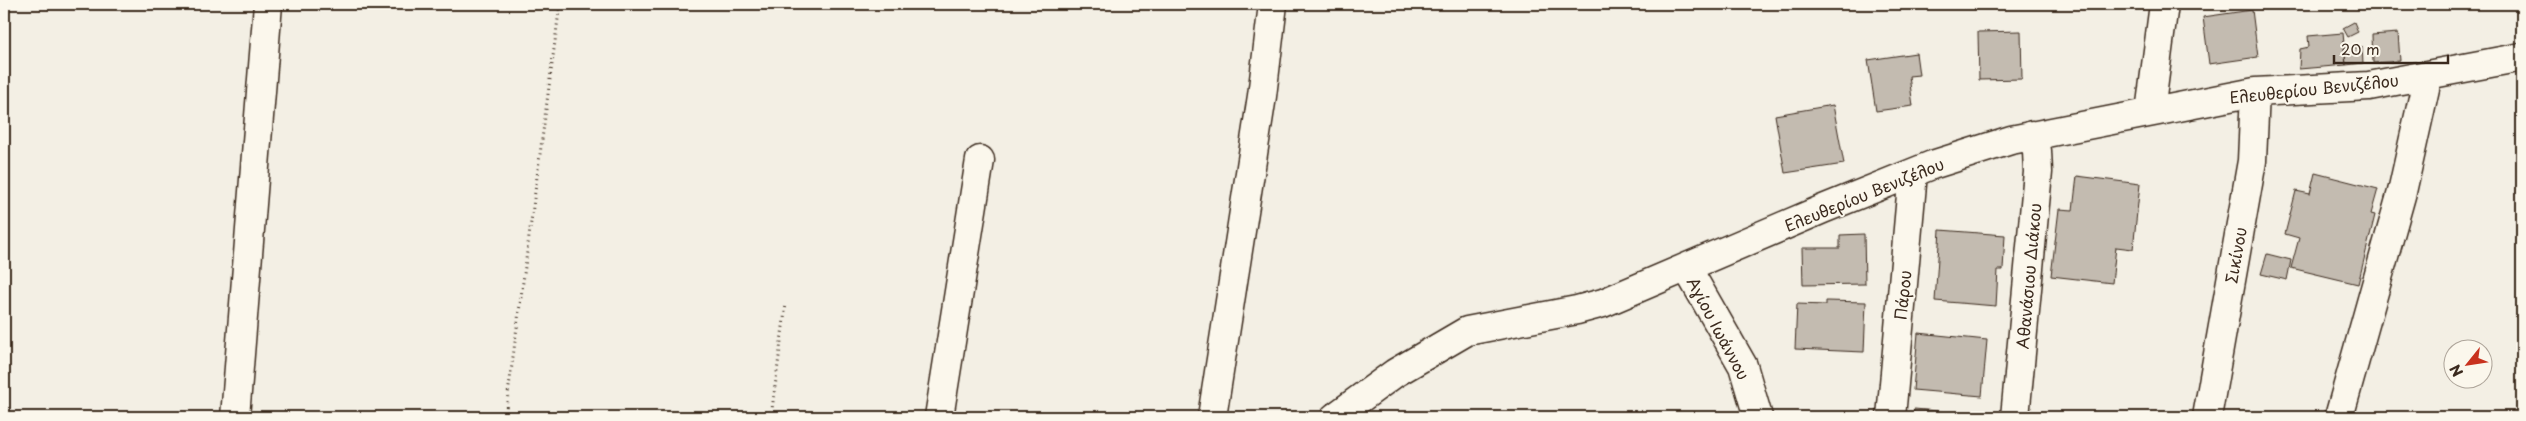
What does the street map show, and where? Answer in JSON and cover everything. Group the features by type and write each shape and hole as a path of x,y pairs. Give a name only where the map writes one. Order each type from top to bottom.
{"street":[{"path":"236,417 268,4"},
{"path":"1212,417 1262,96 1273,4"},
{"path":"2150,112 2164,4"},
{"name":"Ελευθερίου Βενιζέλου","path":"1335,417 1395,373 1467,331 1592,306 1913,173 1968,153 2032,135 2255,92 2369,86 2522,57"},
{"path":"2338,417 2402,192 2428,75"},
{"name":"Σικίνου","path":"2207,417 2252,161 2255,92"},
{"name":"Αθανάσιου Διάκου","path":"2015,417 2038,172 2037,151 2032,135"},
{"path":"939,417 980,160"},
{"name":"Πάρου","path":"1892,417 1913,173"},
{"name":"Αγίου Ιωάννου","path":"1686,268 1742,366 1758,417"}],"path":[{"path":"505,417 560,4"},
{"path":"771,417 786,304"}],"building":[{"path":"2252,10 2258,57 2209,64 2203,17"},
{"path":"2354,22 2358,32 2348,37 2343,28"},
{"path":"2021,31 2022,79 1979,80 1978,32"},
{"path":"2343,33 2346,65 2299,69 2300,49 2309,47 2308,36"},
{"path":"2398,33 2400,61 2373,63 2372,35"},
{"path":"2362,47 2363,63 2346,65 2344,48"},
{"path":"1916,53 1919,75 1909,76 1913,106 1876,111 1868,60"},
{"path":"1833,105 1844,164 1785,173 1775,115"},
{"path":"2315,173 2378,189 2371,214 2375,215 2358,284 2291,268 2299,238 2285,234 2296,191 2310,194"},
{"path":"2077,176 2140,184 2133,249 2116,247 2112,283 2051,276 2059,209 2073,210"},
{"path":"1940,230 2005,235 2003,270 1998,270 1996,306 1935,301"},
{"path":"1864,234 1865,284 1803,285 1802,248 1840,248 1840,235"},
{"path":"2267,254 2291,260 2287,280 2261,274"},
{"path":"1826,301 1866,302 1864,352 1795,349 1797,304 1826,305"},
{"path":"1918,333 1987,340 1982,396 1913,390"},
{"path":"1914,409 1983,415 1983,417 1913,417"}]}
